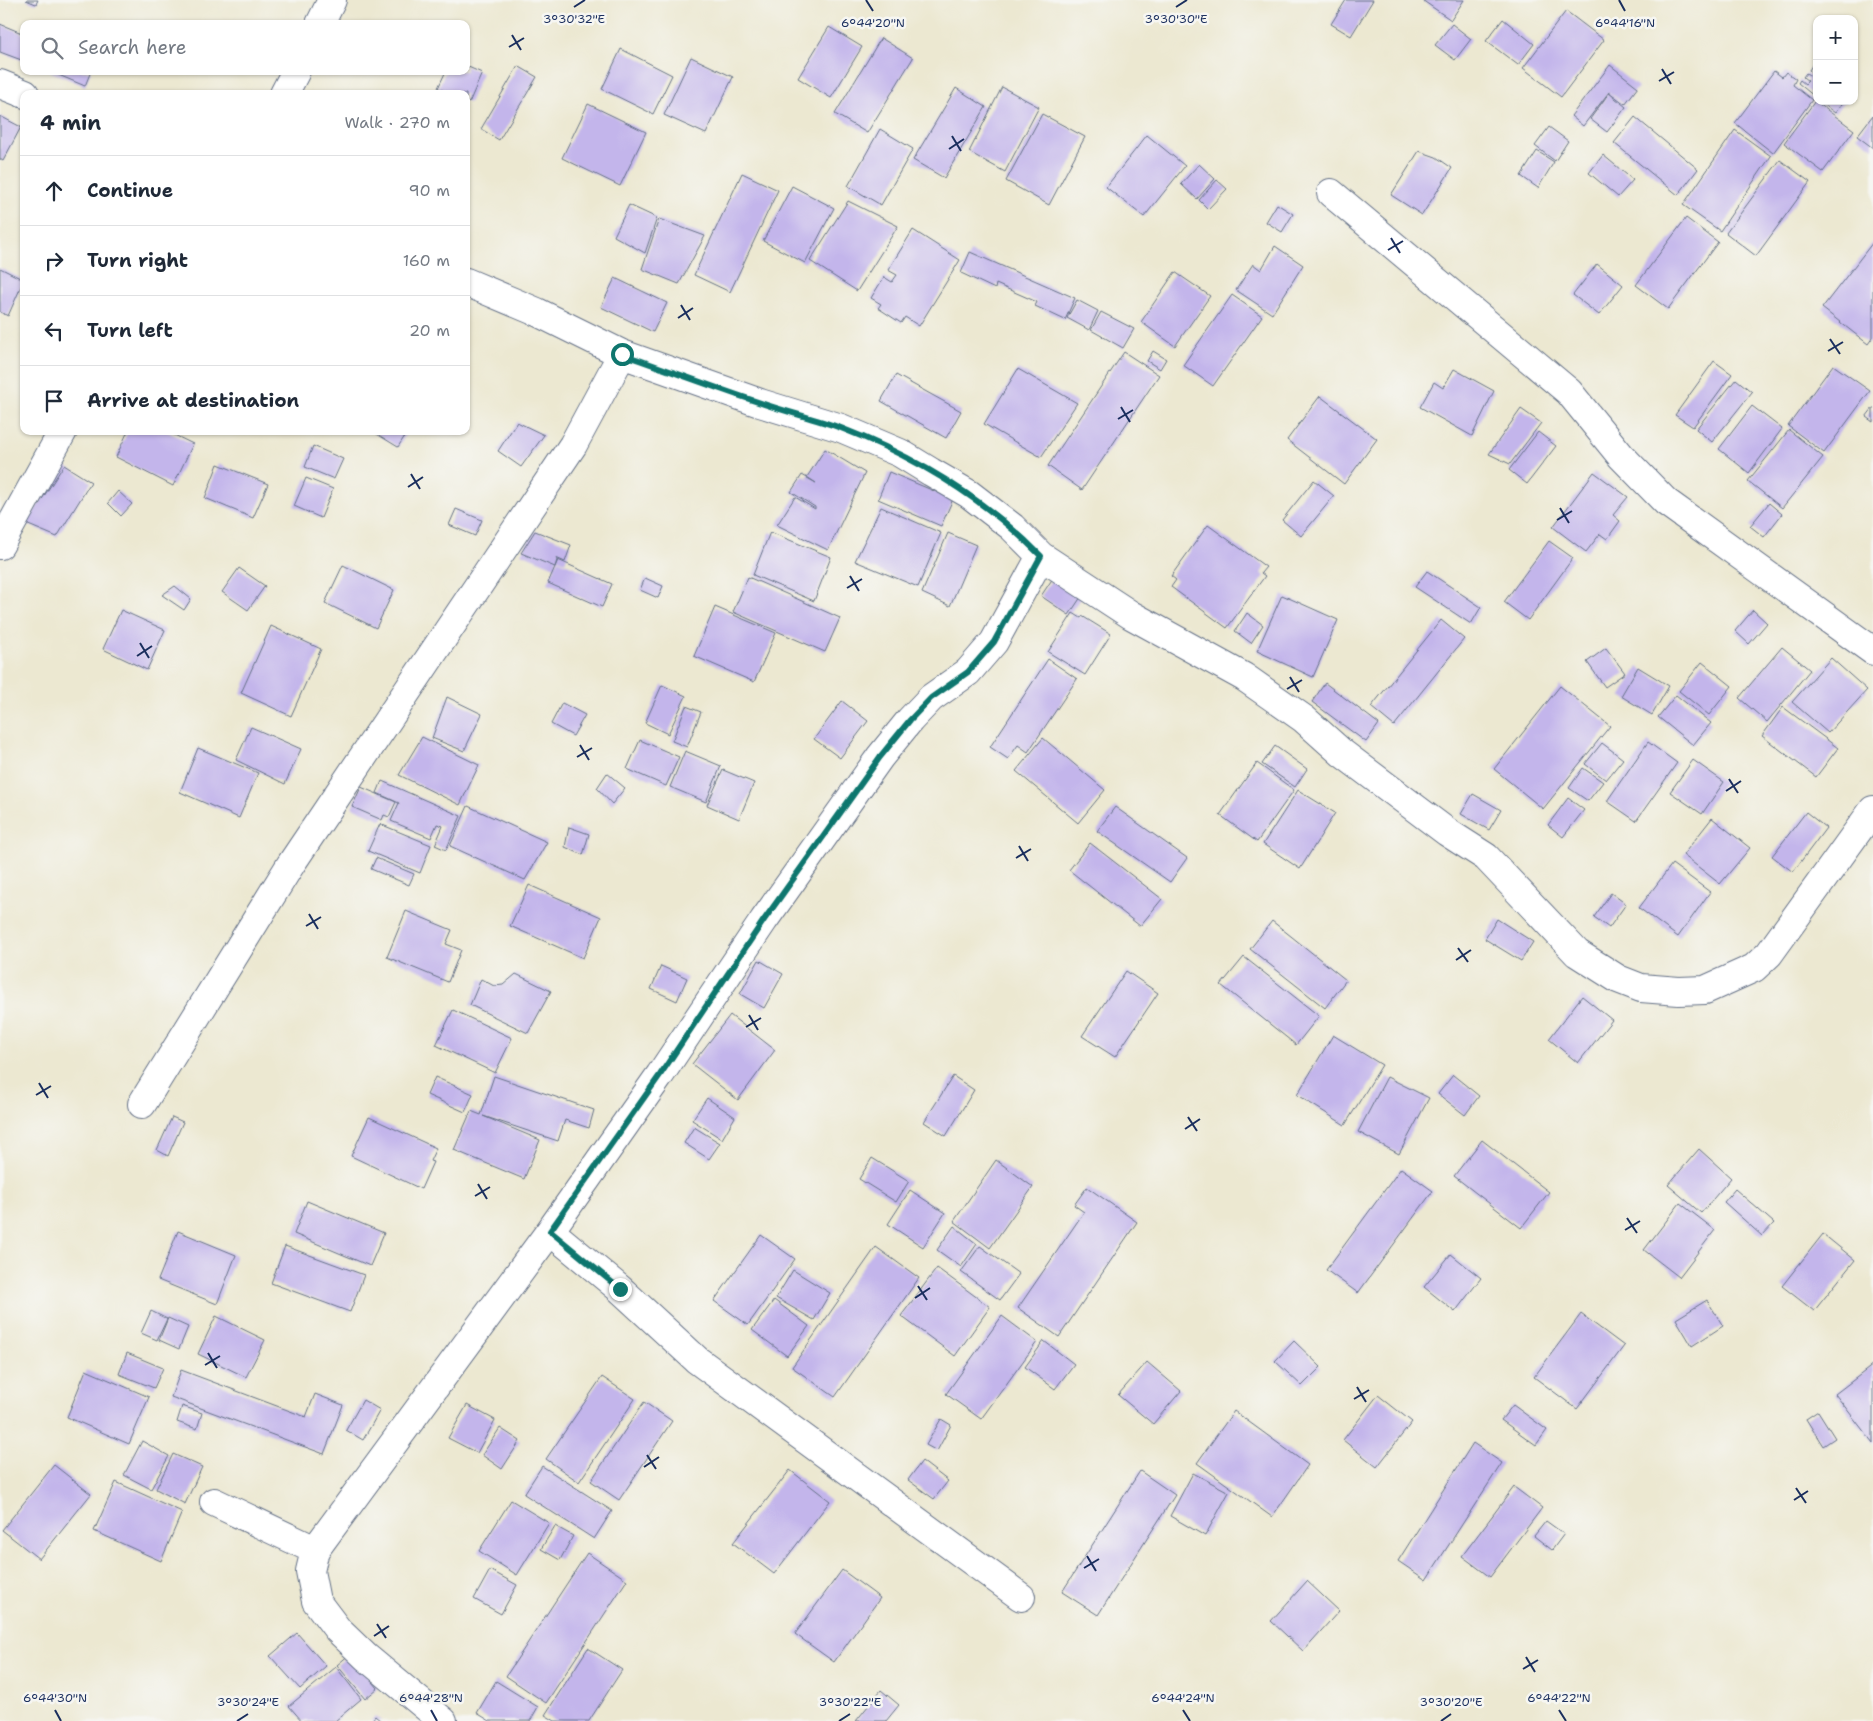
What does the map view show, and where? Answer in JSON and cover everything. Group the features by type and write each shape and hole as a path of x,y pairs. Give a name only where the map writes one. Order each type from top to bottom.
{"street":[{"path":"322,20 332,0"},
{"path":"286,90 294,75"},
{"path":"0,84 20,92"},
{"path":"1331,194 1569,392 1621,456 1666,502 1873,651"},
{"path":"470,284 537,312 622,354 760,403 841,428 900,454 969,494 1012,527 1041,556 1131,615 1244,677 1304,719 1342,753 1447,832 1486,857 1577,953 1618,979 1641,988 1679,991 1705,990 1754,968 1769,954 1873,810"},
{"path":"142,1104 291,864 573,445 622,354"},
{"path":"0,546 61,435"},
{"path":"443,1721 366,1657 338,1630 316,1601 310,1571 315,1550 550,1231 660,1075 764,920 880,757 910,720 931,698 968,672 994,642 1041,556"},
{"path":"550,1231 620,1289 697,1360 1021,1597"},
{"path":"214,1502 315,1550"}],"building":[{"path":"26,0 38,0 36,4"},
{"path":"1346,0 1373,0 1351,36 1331,24"},
{"path":"1422,0 1464,0 1451,20"},
{"path":"1566,11 1604,40 1561,97 1523,68"},
{"path":"1503,19 1534,44 1518,65 1486,41"},
{"path":"0,24 20,32 20,60 0,52"},
{"path":"1452,24 1471,39 1455,60 1435,45"},
{"path":"829,27 862,47 831,98 798,78"},
{"path":"881,38 913,58 867,133 835,114"},
{"path":"621,49 672,75 653,114 602,89"},
{"path":"691,57 733,77 706,134 664,115"},
{"path":"1813,64 1813,74 1809,70"},
{"path":"1610,65 1638,87 1625,104 1609,92 1583,126 1571,116"},
{"path":"518,66 537,77 499,140 481,129"},
{"path":"470,68 482,73 470,101 470,90 442,90 438,88 444,75 470,75"},
{"path":"1774,71 1782,77 1786,72 1796,79 1793,85 1812,100 1773,153 1735,123"},
{"path":"1806,73 1812,77 1813,74 1813,95 1798,83 1800,80 1805,84 1808,81 1803,77"},
{"path":"59,75 89,75 85,86"},
{"path":"1002,87 1039,107 1005,172 969,152"},
{"path":"956,88 986,107 944,178 913,160"},
{"path":"1609,93 1626,107 1607,132 1590,119"},
{"path":"588,104 646,132 620,186 562,158"},
{"path":"1813,104 1820,105 1854,130 1823,172 1784,143"},
{"path":"1824,105 1841,105 1835,113"},
{"path":"1042,114 1085,137 1049,205 1006,181"},
{"path":"1873,115 1873,148 1857,136"},
{"path":"0,116 20,126 20,129 3,161 0,159"},
{"path":"1635,117 1698,169 1678,195 1614,143"},
{"path":"1549,127 1568,141 1555,161 1535,146"},
{"path":"880,129 913,149 881,205 848,186"},
{"path":"1735,130 1771,156 1720,231 1683,205"},
{"path":"1147,135 1185,166 1144,217 1106,187"},
{"path":"1419,151 1436,157 1452,168 1422,215 1391,195"},
{"path":"1537,151 1554,162 1538,188 1521,176"},
{"path":"1603,155 1633,180 1618,197 1589,173"},
{"path":"1780,160 1810,182 1756,256 1726,233"},
{"path":"1199,164 1215,179 1197,199 1181,184"},
{"path":"742,173 778,190 730,292 694,275"},
{"path":"1217,180 1227,189 1208,209 1199,200"},
{"path":"792,186 834,208 805,263 763,241"},
{"path":"848,201 898,226 857,291 810,261"},
{"path":"1277,204 1293,214 1282,232 1266,222"},
{"path":"629,205 657,218 645,253 614,236"},
{"path":"1686,218 1718,242 1668,309 1636,285"},
{"path":"659,219 705,236 679,284 642,269"},
{"path":"913,230 960,260 919,326 905,317 901,323 878,308 881,304 871,298 884,277 892,282 897,275 888,270"},
{"path":"1873,242 1873,337 1868,344 1822,308"},
{"path":"1275,246 1303,265 1272,314 1236,290 1253,264 1261,270"},
{"path":"970,252 1075,298 1065,320 1035,306 1037,302 996,284 995,289 961,273"},
{"path":"1597,264 1623,285 1599,315 1573,295"},
{"path":"0,268 20,278 20,289 8,316 0,312"},
{"path":"1175,272 1210,296 1175,346 1141,322"},
{"path":"615,278 667,303 653,332 601,307"},
{"path":"1232,295 1262,316 1213,386 1183,365"},
{"path":"1077,300 1098,311 1089,330 1067,318"},
{"path":"1101,312 1134,329 1123,348 1091,330"},
{"path":"1153,351 1166,359 1160,369 1147,361"},
{"path":"1124,352 1159,375 1082,490 1048,466"},
{"path":"1714,361 1732,374 1693,427 1675,415"},
{"path":"1833,365 1870,391 1824,453 1788,426"},
{"path":"1018,369 1077,403 1041,457 984,424"},
{"path":"1454,369 1494,391 1472,436 1420,407 1434,382 1443,388"},
{"path":"896,375 961,411 946,438 881,401"},
{"path":"1736,379 1752,392 1712,442 1696,429"},
{"path":"1320,396 1377,439 1344,484 1287,440"},
{"path":"1752,406 1782,429 1749,473 1719,449"},
{"path":"1873,408 1873,422 1866,417"},
{"path":"1521,409 1541,423 1510,464 1489,454"},
{"path":"517,422 544,435 521,467 498,451"},
{"path":"1789,430 1823,457 1782,508 1748,481"},
{"path":"1538,432 1556,446 1527,484 1509,470"},
{"path":"126,435 174,435 193,444 173,486 116,457"},
{"path":"378,435 406,435 398,447"},
{"path":"313,446 343,459 334,479 305,467"},
{"path":"825,449 865,473 828,550 777,525 795,497 815,509 815,507 791,492 802,475 816,483 807,477"},
{"path":"218,464 268,484 253,518 205,498"},
{"path":"64,465 91,482 57,537 26,524"},
{"path":"889,472 953,499 941,526 878,499"},
{"path":"1594,472 1628,497 1613,515 1620,521 1607,539 1600,534 1586,552 1553,527"},
{"path":"306,478 333,489 321,518 294,506"},
{"path":"1314,480 1334,496 1301,536 1282,520"},
{"path":"118,491 132,504 121,516 108,503"},
{"path":"1769,503 1782,514 1764,537 1750,526"},
{"path":"881,507 941,533 918,587 855,561"},
{"path":"456,509 482,520 475,536 449,525"},
{"path":"1208,525 1266,567 1261,573 1265,576 1227,628 1171,587 1176,580 1171,576"},
{"path":"535,531 571,545 565,562 556,558 555,567 521,553"},
{"path":"770,532 831,557 814,601 753,575"},
{"path":"948,533 976,545 950,606 922,593"},
{"path":"1549,541 1573,558 1528,620 1504,602"},
{"path":"558,560 612,584 602,607 548,583"},
{"path":"343,565 394,590 376,628 325,603"},
{"path":"239,568 265,586 248,610 222,592"},
{"path":"1427,571 1481,607 1471,624 1415,587"},
{"path":"1055,575 1083,594 1069,615 1041,596"},
{"path":"748,577 840,618 825,652 733,612"},
{"path":"645,578 663,586 658,598 640,590"},
{"path":"175,586 191,599 184,610 162,595"},
{"path":"1282,595 1338,620 1313,677 1257,651"},
{"path":"715,607 776,633 754,682 694,656"},
{"path":"121,610 165,630 147,670 103,649"},
{"path":"1753,610 1767,623 1749,644 1735,631"},
{"path":"1073,613 1081,618 1082,616 1111,634 1085,675 1048,652"},
{"path":"1247,613 1263,625 1251,643 1235,631"},
{"path":"1441,620 1464,639 1394,726 1371,707"},
{"path":"271,626 321,649 291,716 241,693"},
{"path":"1782,647 1810,670 1767,722 1739,698"},
{"path":"1606,648 1625,673 1605,687 1587,662"},
{"path":"1831,658 1867,690 1828,733 1792,702"},
{"path":"1048,659 1077,679 1028,752 1018,745 1008,759 990,747"},
{"path":"1702,662 1732,686 1709,715 1679,691"},
{"path":"1638,667 1669,686 1652,715 1621,696"},
{"path":"1325,683 1379,724 1366,742 1312,702"},
{"path":"662,685 686,696 668,734 645,723"},
{"path":"1560,686 1610,726 1543,809 1494,769"},
{"path":"1676,695 1711,723 1693,745 1658,717"},
{"path":"447,697 482,714 464,751 432,738"},
{"path":"842,701 868,721 840,758 814,739"},
{"path":"562,703 585,715 573,736 551,724"},
{"path":"686,706 701,712 687,747 672,741"},
{"path":"1783,707 1838,748 1816,777 1762,736"},
{"path":"251,727 301,749 285,784 236,760"},
{"path":"422,737 479,765 460,805 399,775"},
{"path":"1043,738 1105,790 1078,823 1016,771"},
{"path":"640,740 679,757 666,786 627,769"},
{"path":"1648,742 1677,763 1636,821 1607,801"},
{"path":"1602,743 1623,759 1606,780 1585,764"},
{"path":"1275,746 1307,769 1295,787 1262,764"},
{"path":"198,748 258,773 239,818 180,792"},
{"path":"685,751 721,766 706,802 670,787"},
{"path":"1693,760 1724,782 1702,814 1670,792"},
{"path":"1257,763 1294,790 1257,842 1220,815"},
{"path":"1583,768 1603,782 1588,801 1569,788"},
{"path":"723,770 754,783 739,819 707,805"},
{"path":"607,773 625,788 612,804 597,788"},
{"path":"382,781 461,816 446,850 435,845 443,826 437,824 431,838 391,821 399,803 377,793"},
{"path":"361,787 396,802 389,817 384,815 382,820 352,807"},
{"path":"1298,790 1335,813 1300,869 1263,844"},
{"path":"1473,794 1501,810 1489,830 1461,814"},
{"path":"1568,798 1584,810 1563,837 1548,825"},
{"path":"468,806 547,842 525,880 450,846"},
{"path":"1115,807 1187,858 1170,882 1097,831"},
{"path":"1806,812 1826,828 1793,872 1772,856"},
{"path":"1712,818 1750,848 1720,884 1683,855"},
{"path":"380,824 431,845 420,873 368,851"},
{"path":"569,827 589,834 583,855 565,847"},
{"path":"1090,843 1162,899 1140,926 1069,870"},
{"path":"376,858 414,874 409,885 371,869"},
{"path":"1672,864 1710,892 1678,937 1639,908"},
{"path":"529,885 601,917 583,958 510,926"},
{"path":"1611,893 1626,904 1609,928 1594,917"},
{"path":"406,911 452,930 446,944 461,950 448,982 387,957"},
{"path":"1497,919 1533,942 1521,961 1485,939"},
{"path":"1272,921 1346,980 1325,1008 1250,949"},
{"path":"1244,957 1319,1016 1296,1045 1221,985"},
{"path":"759,960 783,974 764,1008 740,994"},
{"path":"661,966 687,978 677,1001 651,989"},
{"path":"1126,971 1158,993 1115,1057 1082,1036"},
{"path":"516,974 551,991 528,1033 470,1005 481,979 494,986 503,985"},
{"path":"1582,996 1612,1020 1578,1063 1549,1039"},
{"path":"453,1010 512,1038 495,1073 436,1045"},
{"path":"730,1015 775,1050 738,1100 692,1064"},
{"path":"1333,1035 1382,1065 1345,1125 1297,1095"},
{"path":"1453,1075 1479,1096 1465,1115 1438,1094"},
{"path":"494,1076 594,1110 589,1128 565,1120 558,1141 483,1116 540,1140 524,1179 454,1150 471,1111 481,1115"},
{"path":"953,1076 974,1090 946,1136 924,1122"},
{"path":"435,1077 473,1094 465,1112 427,1095"},
{"path":"1387,1077 1429,1098 1399,1154 1358,1132"},
{"path":"707,1098 735,1117 722,1139 692,1120"},
{"path":"172,1117 183,1122 168,1156 157,1150"},
{"path":"369,1117 436,1148 430,1161 433,1162 421,1189 351,1156"},
{"path":"694,1127 720,1143 709,1159 684,1143"},
{"path":"1482,1140 1549,1192 1521,1228 1454,1176"},
{"path":"1699,1149 1731,1178 1701,1213 1668,1185"},
{"path":"872,1158 909,1181 896,1202 859,1179"},
{"path":"996,1160 1033,1187 990,1248 954,1221"},
{"path":"1401,1168 1433,1191 1358,1293 1326,1270"},
{"path":"1087,1187 1137,1222 1059,1337 1018,1308 1084,1212 1074,1205"},
{"path":"1735,1189 1774,1223 1762,1236 1724,1202"},
{"path":"910,1190 945,1213 923,1247 888,1224"},
{"path":"307,1201 384,1233 370,1266 294,1234"},
{"path":"1680,1203 1715,1230 1679,1277 1644,1250"},
{"path":"954,1226 977,1244 961,1267 937,1250"},
{"path":"178,1231 236,1255 217,1304 158,1280"},
{"path":"1823,1234 1855,1260 1814,1311 1782,1286"},
{"path":"761,1235 795,1259 748,1325 714,1301"},
{"path":"285,1246 364,1275 350,1312 271,1283"},
{"path":"980,1246 1019,1274 1000,1300 961,1272"},
{"path":"876,1247 919,1278 835,1397 792,1367"},
{"path":"1451,1254 1481,1278 1455,1312 1424,1287"},
{"path":"937,1268 990,1307 955,1356 901,1316"},
{"path":"793,1270 830,1293 814,1320 776,1298"},
{"path":"774,1300 809,1326 787,1356 752,1330"},
{"path":"1707,1300 1723,1326 1692,1346 1676,1319"},
{"path":"151,1311 167,1319 157,1340 141,1333"},
{"path":"1581,1314 1624,1346 1577,1409 1534,1377"},
{"path":"216,1316 265,1340 246,1377 198,1354"},
{"path":"1002,1316 1037,1342 981,1419 946,1394"},
{"path":"168,1318 188,1327 179,1349 159,1340"},
{"path":"1044,1341 1074,1364 1055,1389 1025,1367"},
{"path":"1294,1341 1321,1367 1302,1386 1275,1361"},
{"path":"127,1353 163,1368 154,1388 119,1374"},
{"path":"1147,1362 1181,1391 1153,1424 1118,1395"},
{"path":"1873,1365 1873,1443 1835,1394"},
{"path":"86,1370 149,1397 129,1444 67,1417"},
{"path":"181,1370 306,1417 315,1394 343,1405 324,1454 171,1397"},
{"path":"602,1377 635,1399 579,1482 546,1459"},
{"path":"1378,1395 1412,1422 1377,1467 1343,1440"},
{"path":"363,1400 380,1410 363,1440 346,1430"},
{"path":"644,1402 672,1421 619,1500 591,1481"},
{"path":"467,1405 495,1420 477,1453 448,1438"},
{"path":"1513,1405 1547,1430 1536,1445 1501,1420"},
{"path":"182,1406 202,1413 197,1429 177,1422"},
{"path":"1234,1411 1308,1465 1272,1517 1197,1463"},
{"path":"1818,1411 1835,1438 1823,1446 1806,1419"},
{"path":"941,1419 951,1425 937,1451 926,1445"},
{"path":"500,1428 520,1441 502,1469 482,1455"},
{"path":"142,1441 169,1456 151,1489 124,1475"},
{"path":"1473,1443 1502,1463 1426,1580 1398,1561"},
{"path":"173,1454 202,1467 185,1504 156,1489"},
{"path":"922,1461 948,1481 934,1499 908,1480"},
{"path":"54,1465 91,1494 39,1559 2,1530"},
{"path":"542,1466 612,1511 594,1539 524,1494"},
{"path":"790,1470 830,1501 774,1574 733,1543"},
{"path":"1140,1471 1175,1495 1098,1615 1062,1592"},
{"path":"1193,1473 1229,1492 1205,1536 1170,1516"},
{"path":"116,1482 182,1512 161,1561 94,1531"},
{"path":"1514,1487 1542,1508 1490,1577 1462,1556"},
{"path":"511,1500 549,1523 517,1575 479,1551"},
{"path":"1546,1521 1564,1534 1552,1550 1534,1536"},
{"path":"555,1526 573,1536 560,1560 541,1549"},
{"path":"587,1553 627,1580 546,1703 506,1676"},
{"path":"490,1570 517,1585 501,1614 474,1599"},
{"path":"842,1570 880,1598 834,1662 795,1634"},
{"path":"1307,1581 1339,1611 1303,1651 1271,1621"},
{"path":"297,1633 326,1666 300,1689 270,1656"},
{"path":"588,1648 622,1670 589,1721 555,1721 545,1715"},
{"path":"350,1654 378,1688 365,1699 337,1665"},
{"path":"336,1667 361,1699 335,1721 302,1721 289,1706"},
{"path":"496,1681 538,1707 530,1721 490,1721 477,1713"},
{"path":"881,1690 899,1705 886,1721 856,1721"},
{"path":"375,1716 381,1721 371,1721"}],"route":[{"path":"620,1289 550,1231 660,1075 764,920 880,757 910,720 931,698 968,672 994,642 1041,556 1012,527 969,494 900,454 841,428 760,403 622,354"}]}
